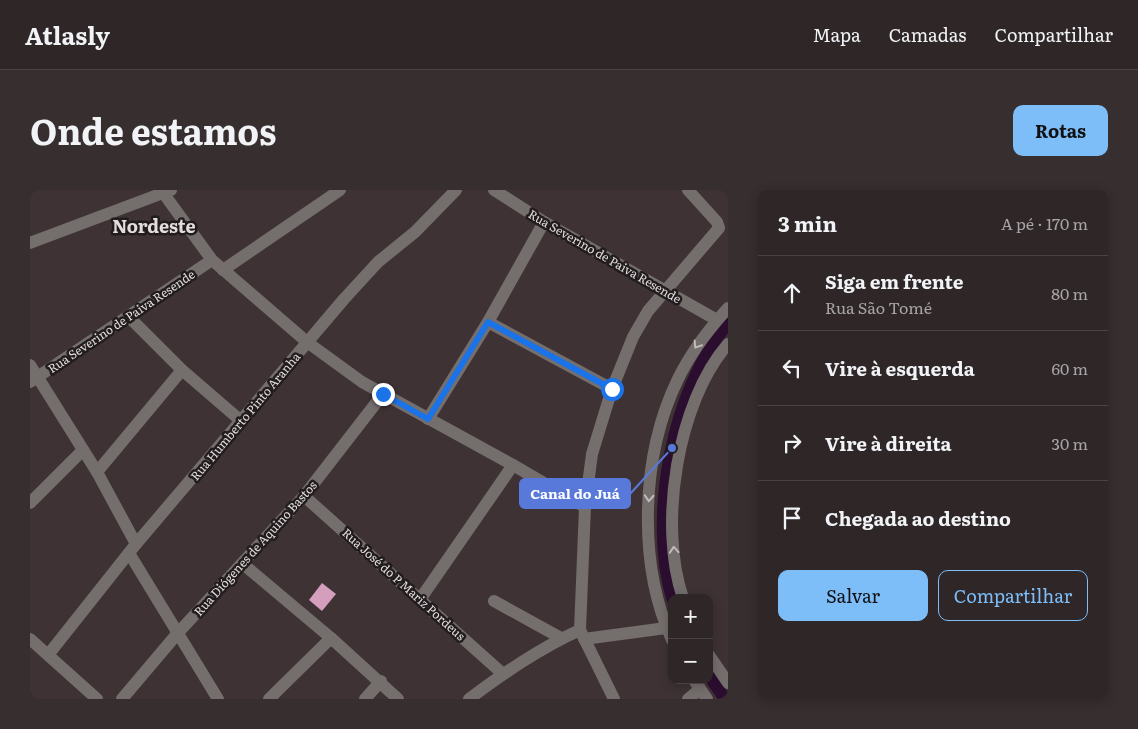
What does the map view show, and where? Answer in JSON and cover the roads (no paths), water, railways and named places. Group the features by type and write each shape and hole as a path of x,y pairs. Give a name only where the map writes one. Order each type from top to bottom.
{"street":[{"path":"223,270 340,190"},
{"name":"Rua Humberto Pinto Aranha","path":"48,655 132,548 307,342 378,262 415,232 456,190"},
{"name":"Rua Severino de Paiva Resende","path":"494,190 544,222 717,320"},
{"path":"614,699 582,635 585,507 592,454 612,389 633,336 648,311 716,233 719,226 688,190"},
{"path":"33,239 167,192 184,225 212,260 307,342 383,394 513,465 585,507"},
{"path":"428,419 488,322 544,222"},
{"name":"Rua Severino de Paiva Resende","path":"34,379 212,260"},
{"path":"672,639 666,628 651,577 648,496 655,452 664,414 677,380 695,348 728,308"},
{"path":"129,317 182,370 240,420"},
{"path":"488,322 612,389"},
{"path":"682,594 673,554 672,522 674,488 680,448 691,412 728,344"},
{"path":"30,365 34,379 97,472 132,548 177,634 218,699"},
{"path":"97,472 182,370"},
{"name":"Rua Diógenes de Aquino Bastos","path":"122,699 177,634 304,496 383,394"},
{"path":"30,503 83,450"},
{"path":"421,598 513,465"},
{"name":"Rua José do P Mariz Pordeus","path":"304,496 421,598 503,674"},
{"path":"243,564 331,638 398,699"},
{"path":"494,601 561,638"},
{"path":"469,699 503,674 561,638 666,628"},
{"path":"268,699 331,638"},
{"path":"30,639 97,699"},
{"path":"713,661 728,683"},
{"path":"365,699 380,681"},
{"path":"688,699 701,690"}],"waterway":[{"path":"671,594 665,566 663,530 664,493 670,455 679,417 692,382 709,351 728,324"},
{"path":"713,682 725,699"}],"place":[{"name":"Canal do Juá","path":"672,448"}],"district":[{"name":"Nordeste","path":"154,225"}]}
